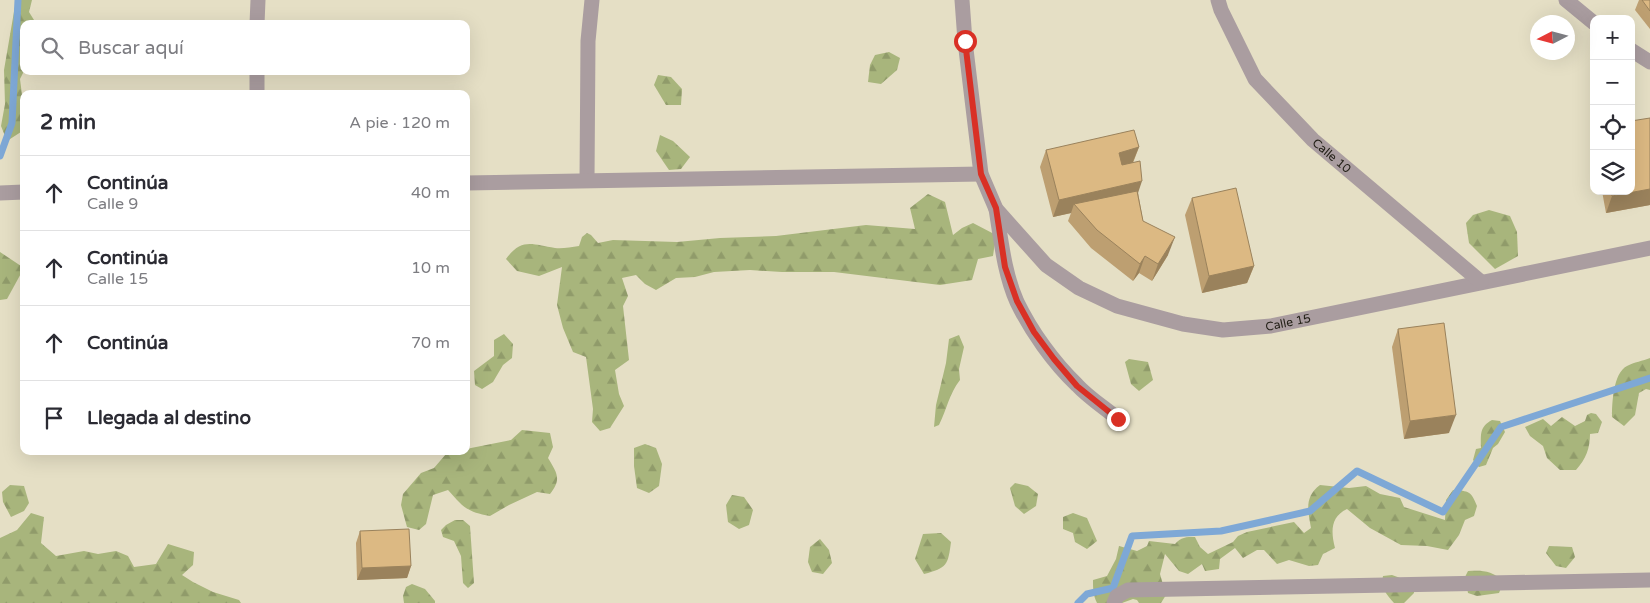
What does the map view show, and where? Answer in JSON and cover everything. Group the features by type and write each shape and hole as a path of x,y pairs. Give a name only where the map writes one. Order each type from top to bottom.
{"street":[{"path":"257,20 258,0"},
{"path":"587,180 588,41 592,0"},
{"name":"Calle 15","path":"962,0 981,174 996,208 1046,265 1079,288 1117,306 1183,324 1223,330 1271,326 1650,248"},
{"name":"Calle 10","path":"1218,0 1221,10 1255,79 1313,140 1481,282"},
{"path":"1566,0 1590,20"},
{"path":"1635,53 1650,62"},
{"path":"257,75 257,90"},
{"path":"470,182 981,174"},
{"path":"0,193 20,192"},
{"path":"996,208 1005,267 1017,301 1034,332 1077,386 1118,419"},
{"path":"1114,603 1117,596 1128,590 1650,580"}],"green space":[{"path":"16,0 32,0 29,12 34,20 20,20 20,75 22,75 20,79 20,133 7,141 1,126 5,104 4,70"},
{"path":"889,52 900,58 897,70 881,84 868,82 870,65 875,55"},
{"path":"658,75 671,77 682,89 681,105 666,105 654,85"},
{"path":"660,135 673,141 690,157 681,169 669,170 656,151"},
{"path":"928,194 945,202 953,235 973,223 996,235 993,256 978,259 972,280 940,285 834,272 750,270 714,272 695,277 676,278 656,290 645,284 636,275 622,278 628,296 623,306 629,360 615,370 619,394 624,406 610,428 600,431 592,422 593,409 586,357 573,352 563,328 557,305 562,267 539,276 517,271 506,259 517,248 528,244 558,248 579,246 582,237 587,233 598,243 613,240 677,242 776,236 866,225 915,229 910,208"},
{"path":"1489,210 1510,216 1517,232 1518,256 1495,269 1469,243 1466,223 1473,215"},
{"path":"0,252 20,265 20,275 7,299 0,300"},
{"path":"504,334 513,344 512,358 503,365 493,382 482,389 475,385 474,371 494,356 494,340"},
{"path":"959,335 964,347 959,369 960,380 956,385 939,425 934,427 936,405 946,363 949,339"},
{"path":"1650,358 1650,390 1646,389 1639,393 1635,415 1624,426 1612,417 1616,382 1622,370 1627,366"},
{"path":"1129,359 1148,362 1153,380 1139,391 1131,384 1125,362"},
{"path":"1591,413 1596,414 1602,422 1598,433 1590,434 1587,453 1576,470 1560,470 1547,458 1543,446 1530,436 1525,427 1543,419 1551,426 1562,417 1575,426 1585,421 1587,415"},
{"path":"1492,420 1500,421 1505,432 1498,444 1493,448 1486,465 1479,467 1473,460 1476,449 1481,448 1483,429"},
{"path":"522,430 550,433 553,447 548,458 556,472 557,480 550,494 537,492 490,516 476,513 466,508 448,490 433,495 426,524 419,530 407,527 401,505 403,494 421,473 434,468 445,455 470,455 470,448 511,440"},
{"path":"645,444 656,448 662,464 659,486 649,493 637,488 634,466 634,448"},
{"path":"1015,483 1028,486 1038,494 1036,506 1024,514 1015,506 1010,488"},
{"path":"10,485 24,486 29,503 24,511 11,517 3,502 2,492"},
{"path":"1320,485 1349,488 1366,486 1380,494 1400,498 1404,507 1445,520 1446,500 1453,490 1469,493 1477,506 1474,516 1465,520 1459,535 1448,550 1427,546 1401,545 1370,528 1347,509 1337,516 1333,526 1335,548 1323,554 1318,565 1309,566 1289,560 1277,564 1264,550 1257,550 1243,558 1235,548 1220,559 1219,569 1205,571 1202,564 1188,574 1179,571 1165,554 1160,574 1166,595 1161,603 1139,603 1133,599 1122,603 1097,603 1093,589 1093,580 1107,576 1116,559 1119,546 1137,551 1147,546 1149,541 1175,544 1184,538 1195,537 1200,547 1208,554 1233,542 1238,536 1247,532 1294,522 1304,533 1311,528 1308,510 1309,499 1311,494"},
{"path":"732,495 744,497 753,510 749,525 739,529 728,522 726,505"},
{"path":"31,513 44,517 41,543 56,556 84,551 98,554 116,551 128,556 134,567 156,564 168,544 194,552 193,565 182,575 213,592 239,600 241,603 0,603 0,538 17,530"},
{"path":"1073,513 1087,518 1097,541 1087,549 1075,542 1073,533 1063,529 1063,517"},
{"path":"455,520 463,520 470,526 474,583 468,588 463,583 461,556 454,541 443,537 441,530"},
{"path":"941,533 951,542 947,561 938,570 924,574 915,559 923,534"},
{"path":"820,539 829,550 832,563 823,574 812,572 808,562 810,547"},
{"path":"1549,546 1572,547 1575,557 1566,568 1556,566 1546,553"},
{"path":"1468,571 1491,573 1504,581 1499,593 1477,596 1468,593 1465,577"},
{"path":"1392,575 1414,583 1414,593 1404,603 1394,603 1383,588 1383,576"},
{"path":"412,584 425,589 435,603 404,603 403,596 406,587"}],"building":[{"path":"1642,0 1650,0 1650,11"},
{"path":"1650,118 1650,189 1635,192 1635,150 1635,120"},
{"path":"1134,130 1139,147 1119,153 1122,165 1140,161 1142,181 1059,200 1046,150"},
{"path":"1236,188 1254,266 1209,276 1192,198"},
{"path":"1137,191 1143,221 1175,237 1158,264 1145,256 1140,264 1097,230 1074,204"},
{"path":"1444,323 1456,415 1410,421 1398,329"},
{"path":"409,529 411,566 362,568 360,531"}],"waterway":[{"path":"0,156 12,123 18,0"},
{"path":"1078,603 1087,594 1113,588 1132,536 1221,531 1310,511 1357,471 1443,512 1501,427 1650,378"}],"route":[{"path":"965,41 981,174 996,208 1005,267 1017,301 1034,332 1077,386 1118,419"}]}
